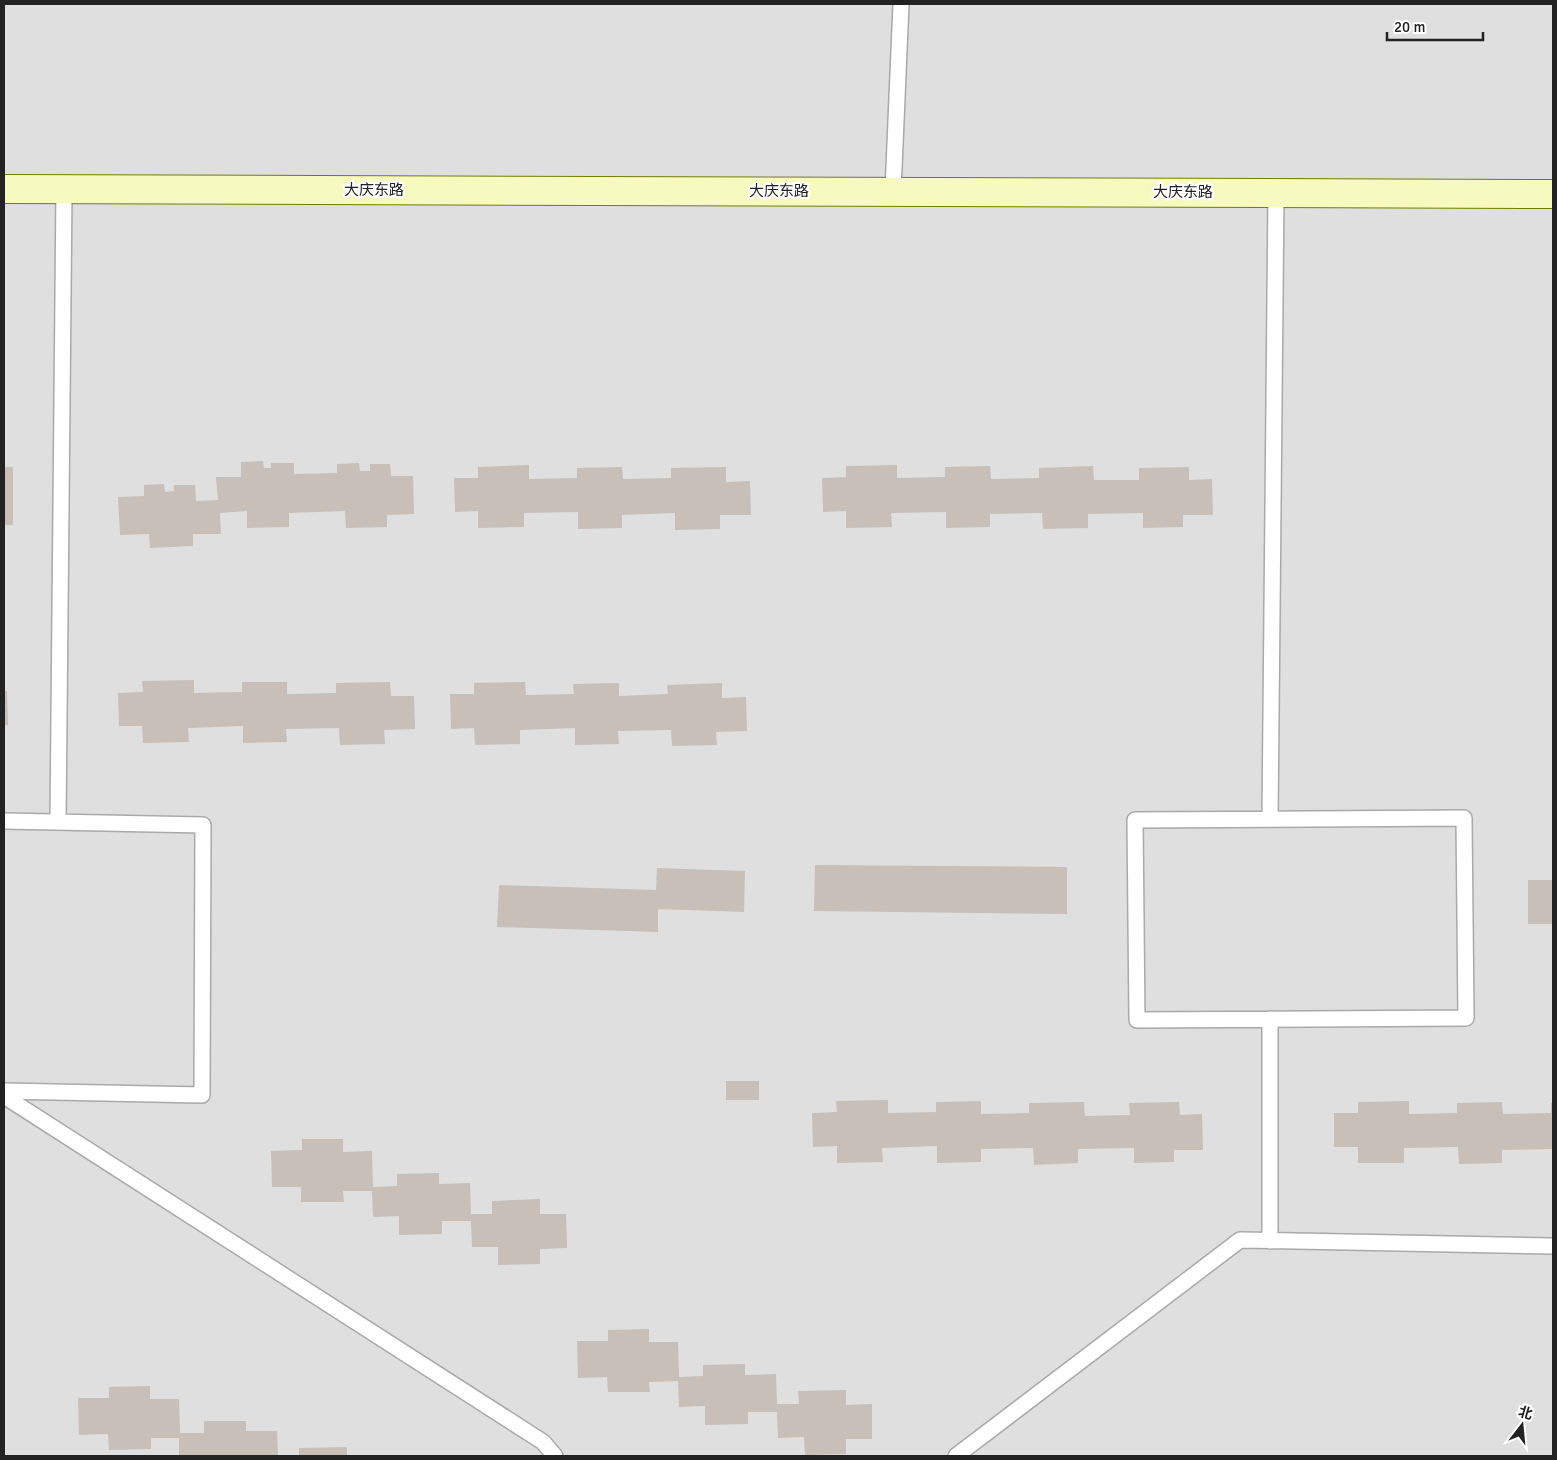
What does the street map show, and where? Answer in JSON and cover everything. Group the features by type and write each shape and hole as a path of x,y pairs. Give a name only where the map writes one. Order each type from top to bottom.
{"main road":[{"name":"大庆东路","path":"4,189 1553,194"}],"lane":[{"path":"893,192 901,4"},
{"path":"58,822 64,190"},
{"path":"1270,819 1276,193"},
{"path":"1464,818 1466,1018 1270,1019 1137,1020 1135,820 1464,818"},
{"path":"4,821 203,825 202,1095 4,1091"},
{"path":"1270,1019 1270,1241"},
{"path":"4,1096 543,1442 555,1456"},
{"path":"956,1456 1240,1240 1553,1246"}],"shaded area":[{"path":"4,4 1553,4 1553,1456 4,1456"}],"building":[{"path":"263,461 264,468 271,468 271,463 294,463 294,474 337,473 337,464 359,463 360,471 370,471 370,464 390,464 391,476 413,476 414,514 387,515 387,527 346,528 345,511 289,513 289,527 247,528 247,511 220,513 221,534 193,534 193,546 150,548 149,534 120,535 118,497 144,496 144,485 164,484 165,492 174,491 174,485 195,485 196,501 218,500 216,477 241,477 241,462"},
{"path":"529,465 529,479 577,478 577,468 622,467 623,479 671,478 671,468 726,467 726,482 750,481 751,515 720,515 720,529 675,530 675,513 622,515 622,528 578,529 578,512 524,513 524,527 478,528 478,511 455,512 454,478 478,478 478,467"},
{"path":"897,465 897,478 945,477 945,467 990,466 991,479 1039,478 1039,468 1093,466 1094,480 1139,480 1139,468 1189,467 1189,480 1212,479 1213,515 1183,515 1183,527 1143,528 1143,513 1088,514 1088,528 1043,529 1042,513 990,514 990,527 946,528 946,512 891,513 892,527 846,528 846,511 823,512 822,478 846,477 846,466"},
{"path":"4,467 13,467 13,525 4,525"},
{"path":"194,680 194,693 242,692 242,682 287,682 287,694 336,693 336,683 390,682 391,696 414,696 415,729 384,730 385,744 340,745 339,728 286,729 287,742 243,743 243,726 188,728 189,742 143,743 142,726 119,726 118,693 143,692 142,681"},
{"path":"525,682 526,695 574,694 573,684 619,683 619,696 668,694 667,685 722,683 722,698 746,697 747,731 716,732 717,745 672,746 671,730 618,731 619,744 575,745 575,728 520,730 520,744 475,745 474,728 451,729 450,694 474,694 474,683"},
{"path":"4,691 7,691 8,725 4,725"},
{"path":"815,865 1067,867 1067,914 814,911"},
{"path":"657,868 745,871 744,912 658,909 658,932 497,927 499,885 656,890"},
{"path":"1528,880 1553,880 1553,924 1528,924"},
{"path":"726,1081 759,1081 759,1100 726,1100"},
{"path":"888,1100 888,1113 936,1112 936,1102 981,1101 981,1114 1029,1113 1029,1103 1084,1102 1085,1116 1130,1115 1129,1103 1179,1102 1180,1115 1202,1114 1203,1150 1174,1150 1174,1162 1134,1163 1134,1148 1078,1149 1078,1163 1034,1165 1033,1148 981,1149 981,1162 937,1163 937,1146 882,1148 883,1162 837,1163 837,1146 813,1147 812,1113 837,1112 836,1101"},
{"path":"1409,1101 1409,1114 1457,1113 1457,1103 1502,1102 1503,1114 1551,1113 1551,1103 1553,1103 1553,1149 1502,1150 1502,1163 1459,1164 1458,1147 1404,1148 1404,1163 1358,1163 1358,1147 1334,1147 1334,1113 1358,1113 1358,1102"},
{"path":"302,1139 343,1139 343,1152 372,1151 373,1187 397,1186 397,1174 439,1173 439,1184 470,1183 471,1214 492,1214 492,1201 540,1199 540,1214 566,1214 567,1248 540,1249 540,1264 498,1265 498,1247 472,1247 471,1221 442,1221 442,1234 399,1235 399,1216 373,1217 372,1191 343,1191 344,1202 301,1202 301,1187 272,1187 271,1151 302,1150"},
{"path":"649,1329 649,1342 678,1342 679,1377 703,1376 703,1365 745,1364 745,1375 776,1374 777,1404 799,1404 798,1391 846,1390 846,1405 872,1404 872,1439 846,1439 846,1454 805,1455 804,1437 778,1438 777,1412 748,1412 748,1424 705,1425 705,1406 679,1407 678,1381 649,1382 650,1392 608,1392 607,1377 578,1378 577,1341 608,1341 608,1330"},
{"path":"150,1386 150,1399 179,1399 180,1433 204,1433 204,1421 246,1421 246,1431 277,1431 278,1456 179,1456 179,1438 151,1438 151,1449 109,1450 108,1434 79,1435 78,1398 109,1398 109,1387"},
{"path":"347,1447 347,1456 299,1456 299,1448"}]}
